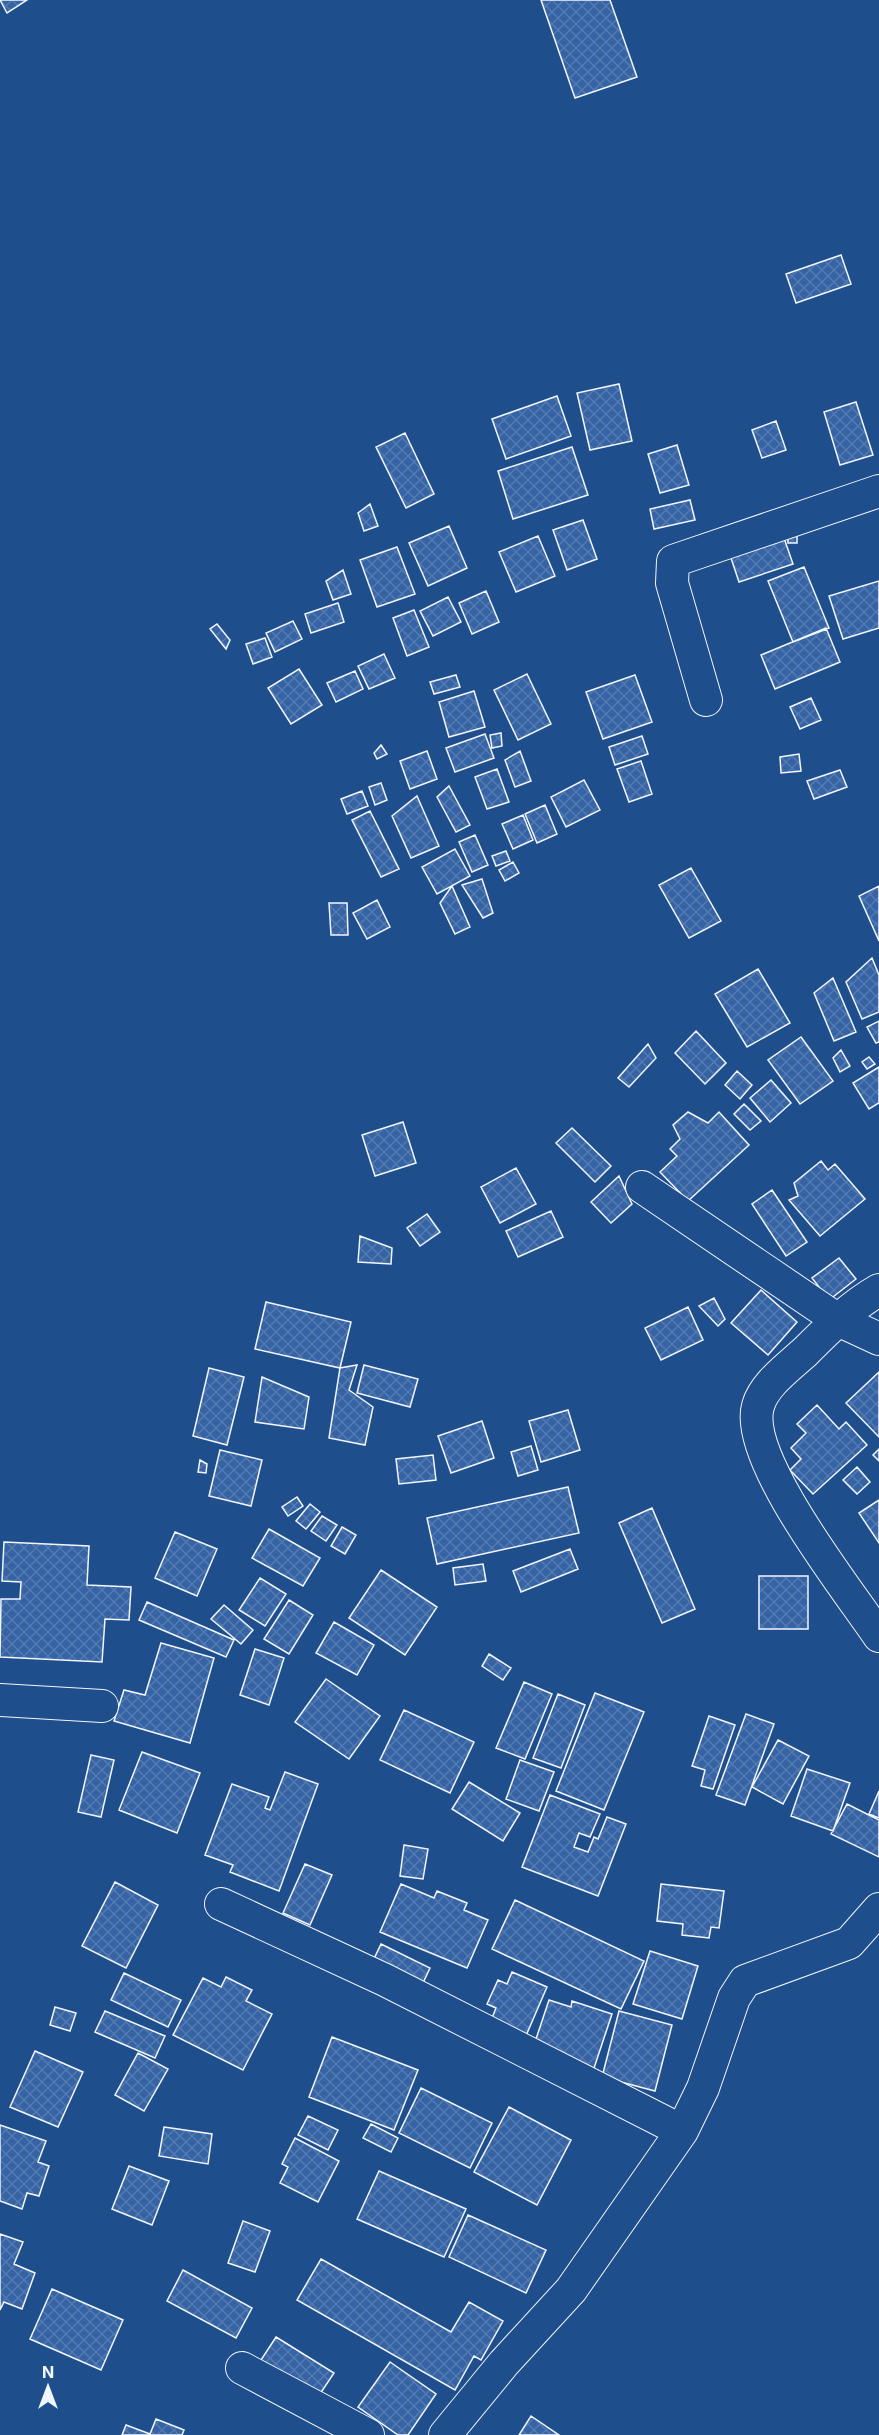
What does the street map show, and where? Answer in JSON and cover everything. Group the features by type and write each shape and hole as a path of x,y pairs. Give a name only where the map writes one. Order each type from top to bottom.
{"street":[{"path":"706,700 672,583 673,561 879,491"},
{"path":"642,1187 838,1320 879,1339"},
{"path":"879,1290 838,1320 766,1389 758,1406 757,1429 764,1455 780,1489 879,1636"},
{"path":"0,1700 102,1706"},
{"path":"221,1904 386,1980 682,2131"},
{"path":"445,2435 504,2363 571,2290 682,2131 703,2088 734,1998 745,1981 849,1943 879,1909"},
{"path":"242,2368 368,2435"}],"building":[{"path":"0,0 27,0 7,13"},
{"path":"541,0 610,0 637,77 575,98"},
{"path":"841,255 851,284 796,303 786,274"},
{"path":"619,384 632,441 590,450 577,393"},
{"path":"557,396 571,436 506,459 492,419"},
{"path":"856,402 873,455 840,465 824,412"},
{"path":"776,421 786,450 762,458 752,430"},
{"path":"405,433 434,494 406,508 376,447"},
{"path":"677,445 689,485 660,493 648,454"},
{"path":"572,447 588,495 513,519 498,471"},
{"path":"690,500 695,520 654,529 650,509"},
{"path":"370,504 378,526 364,531 358,513"},
{"path":"583,520 597,559 567,570 553,530"},
{"path":"449,526 467,568 428,586 409,543"},
{"path":"788,528 797,532 797,543 788,543"},
{"path":"783,535 793,564 739,582 729,552"},
{"path":"538,536 555,576 516,592 499,552"},
{"path":"397,547 415,594 377,607 360,560"},
{"path":"804,567 829,628 793,642 768,581"},
{"path":"343,570 351,594 333,600 326,581"},
{"path":"879,581 879,628 843,639 829,596"},
{"path":"486,591 499,622 472,634 459,603"},
{"path":"448,597 461,622 433,636 420,611"},
{"path":"338,603 344,622 311,633 305,614"},
{"path":"414,610 429,647 407,656 393,618"},
{"path":"293,621 302,639 275,652 266,633"},
{"path":"217,624 230,640 226,649 210,629"},
{"path":"826,628 840,662 775,689 761,655"},
{"path":"265,638 272,657 253,664 246,644"},
{"path":"384,654 395,678 369,689 358,666"},
{"path":"299,669 322,705 291,724 268,688"},
{"path":"355,671 363,689 336,702 327,683"},
{"path":"527,674 551,724 518,740 494,690"},
{"path":"456,675 460,687 434,694 430,682"},
{"path":"635,675 652,722 603,739 586,692"},
{"path":"474,691 485,727 449,737 439,702"},
{"path":"811,698 821,720 800,729 790,707"},
{"path":"501,733 502,746 492,748 490,735"},
{"path":"485,734 494,758 455,772 446,748"},
{"path":"642,736 648,754 615,765 609,747"},
{"path":"381,745 387,754 377,759 374,753"},
{"path":"427,751 437,779 410,789 400,761"},
{"path":"520,751 531,781 515,787 505,760"},
{"path":"799,754 801,771 781,773 780,757"},
{"path":"641,761 652,794 629,802 617,769"},
{"path":"497,769 509,802 487,809 475,777"},
{"path":"840,770 847,787 814,799 807,781"},
{"path":"584,780 600,810 566,827 551,797"},
{"path":"381,783 387,800 375,805 369,787"},
{"path":"449,786 470,825 456,832 437,797"},
{"path":"362,791 368,806 347,814 341,799"},
{"path":"417,796 439,846 411,858 392,816"},
{"path":"545,805 557,834 537,843 525,814"},
{"path":"370,811 399,869 381,877 352,820"},
{"path":"523,815 533,840 513,849 502,824"},
{"path":"475,835 488,865 472,872 459,842"},
{"path":"455,849 470,876 437,894 422,867"},
{"path":"506,851 510,861 496,866 492,856"},
{"path":"513,862 519,873 505,881 499,870"},
{"path":"691,868 721,921 689,938 659,885"},
{"path":"482,879 493,913 483,918 462,885"},
{"path":"452,886 470,927 455,934 440,903"},
{"path":"879,886 879,941 859,896"},
{"path":"377,900 390,927 367,939 353,913"},
{"path":"329,903 347,903 348,935 331,935"},
{"path":"872,958 879,975 879,1012 862,1019 846,982"},
{"path":"758,969 790,1023 747,1047 715,994"},
{"path":"833,978 856,1032 834,1041 814,993"},
{"path":"879,1021 879,1042 876,1043 867,1027"},
{"path":"696,1031 726,1063 705,1084 675,1053"},
{"path":"801,1037 833,1081 800,1104 768,1060"},
{"path":"648,1044 656,1058 629,1087 618,1078"},
{"path":"841,1050 850,1066 840,1072 833,1058"},
{"path":"869,1057 875,1064 867,1069 862,1062"},
{"path":"879,1067 879,1103 869,1109 853,1083"},
{"path":"737,1071 752,1085 740,1099 725,1085"},
{"path":"771,1080 791,1103 770,1122 750,1098"},
{"path":"744,1104 761,1121 750,1130 734,1114"},
{"path":"688,1112 708,1123 719,1112 749,1145 688,1201 660,1172 677,1156 670,1149 680,1139 673,1125"},
{"path":"403,1122 416,1163 375,1176 362,1135"},
{"path":"572,1128 611,1166 595,1182 556,1143"},
{"path":"821,1161 828,1170 835,1164 865,1199 820,1236 789,1200 798,1196 794,1183"},
{"path":"516,1168 536,1204 500,1223 481,1187"},
{"path":"619,1176 632,1204 611,1223 591,1202"},
{"path":"772,1190 807,1242 786,1256 752,1204"},
{"path":"551,1211 563,1237 518,1257 506,1231"},
{"path":"427,1214 440,1232 420,1246 407,1228"},
{"path":"360,1236 392,1248 391,1264 358,1262"},
{"path":"839,1258 856,1279 829,1300 812,1278"},
{"path":"761,1290 797,1322 768,1355 731,1323"},
{"path":"714,1298 725,1319 718,1326 699,1306"},
{"path":"266,1302 351,1322 340,1368 255,1349"},
{"path":"688,1307 703,1340 661,1360 645,1328"},
{"path":"357,1365 349,1390 373,1407 365,1445 329,1438 340,1368"},
{"path":"364,1365 418,1379 410,1407 357,1393"},
{"path":"209,1368 244,1377 227,1445 193,1436"},
{"path":"879,1372 879,1437 846,1403"},
{"path":"262,1377 309,1397 304,1429 255,1422"},
{"path":"817,1405 839,1429 846,1422 867,1445 813,1494 790,1470 801,1459 791,1448 806,1433 797,1424"},
{"path":"568,1410 580,1450 541,1462 529,1421"},
{"path":"482,1421 494,1458 451,1473 438,1436"},
{"path":"531,1446 538,1470 518,1476 511,1452"},
{"path":"879,1449 879,1461 873,1455"},
{"path":"220,1450 262,1460 251,1506 209,1496"},
{"path":"433,1455 436,1480 399,1484 396,1459"},
{"path":"200,1460 207,1464 206,1473 198,1472"},
{"path":"857,1467 870,1482 857,1494 843,1480"},
{"path":"568,1487 579,1533 437,1564 427,1518"},
{"path":"297,1497 303,1506 288,1516 282,1507"},
{"path":"879,1500 879,1543 859,1513"},
{"path":"310,1504 320,1512 306,1529 296,1521"},
{"path":"652,1508 695,1609 662,1623 619,1523"},
{"path":"322,1516 337,1525 326,1541 311,1531"},
{"path":"342,1527 356,1535 345,1554 331,1546"},
{"path":"269,1529 320,1558 303,1586 252,1558"},
{"path":"175,1532 217,1549 197,1596 155,1578"},
{"path":"4,1542 89,1546 87,1585 131,1587 129,1620 105,1619 102,1662 0,1657 1,1599 20,1599 21,1582 2,1581"},
{"path":"570,1549 578,1569 521,1592 513,1571"},
{"path":"483,1564 486,1581 455,1585 453,1568"},
{"path":"381,1570 437,1607 405,1655 349,1618"},
{"path":"759,1576 808,1576 808,1629 759,1629"},
{"path":"260,1578 286,1594 265,1626 239,1610"},
{"path":"289,1600 313,1615 289,1654 264,1639"},
{"path":"147,1602 234,1640 226,1657 139,1620"},
{"path":"224,1605 253,1630 241,1644 211,1619"},
{"path":"334,1622 374,1645 357,1675 316,1653"},
{"path":"161,1643 214,1658 190,1743 114,1721 124,1690 145,1695"},
{"path":"255,1649 284,1658 269,1705 240,1695"},
{"path":"489,1654 511,1668 503,1680 482,1666"},
{"path":"326,1679 380,1716 349,1759 295,1722"},
{"path":"524,1682 552,1694 525,1759 496,1748"},
{"path":"595,1693 644,1712 604,1810 556,1791"},
{"path":"558,1694 585,1705 561,1768 533,1758"},
{"path":"404,1710 474,1742 450,1793 380,1760"},
{"path":"746,1714 774,1724 745,1805 716,1795"},
{"path":"709,1716 735,1725 713,1789 701,1786 705,1770 692,1766"},
{"path":"778,1740 809,1756 783,1804 752,1787"},
{"path":"142,1752 200,1773 177,1833 119,1810"},
{"path":"91,1755 114,1760 101,1817 78,1812"},
{"path":"520,1760 554,1772 539,1811 506,1799"},
{"path":"807,1769 850,1783 833,1831 791,1816"},
{"path":"285,1772 318,1784 279,1891 230,1872 233,1865 205,1855 232,1784 269,1797 265,1808 270,1810"},
{"path":"469,1782 520,1813 503,1841 452,1809"},
{"path":"879,1791 879,1818 869,1814"},
{"path":"550,1795 600,1814 590,1837 579,1833 574,1847 588,1852 594,1837 598,1839 607,1817 626,1824 598,1896 522,1867"},
{"path":"847,1804 879,1820 879,1857 831,1834"},
{"path":"404,1845 428,1849 423,1879 400,1876"},
{"path":"305,1864 332,1875 310,1925 283,1913"},
{"path":"115,1882 158,1905 126,1968 82,1946"},
{"path":"401,1884 434,1898 437,1891 467,1903 464,1910 488,1920 467,1968 380,1932"},
{"path":"661,1884 724,1891 719,1928 711,1927 709,1938 682,1935 683,1924 657,1921"},
{"path":"515,1900 644,1961 621,2009 492,1949"},
{"path":"381,1944 430,1968 421,1987 372,1963"},
{"path":"650,1951 698,1966 682,2019 633,2004"},
{"path":"512,1972 547,1987 525,2038 490,2023 496,2008 487,2004 498,1980 507,1984"},
{"path":"124,1973 181,2000 168,2027 111,2000"},
{"path":"226,1977 252,1990 246,2001 272,2014 243,2070 173,2035 203,1978 221,1987"},
{"path":"549,2000 571,2007 572,2001 612,2014 592,2074 531,2054"},
{"path":"55,2007 76,2013 70,2031 50,2025"},
{"path":"105,2011 165,2036 155,2058 95,2032"},
{"path":"619,2011 672,2025 655,2091 602,2077"},
{"path":"332,2037 418,2070 394,2130 309,2097"},
{"path":"35,2051 83,2072 58,2127 10,2107"},
{"path":"138,2053 168,2069 144,2111 115,2095"},
{"path":"421,2088 492,2123 470,2168 399,2133"},
{"path":"509,2107 571,2140 537,2205 474,2172"},
{"path":"308,2116 338,2130 328,2150 298,2135"},
{"path":"371,2124 398,2138 391,2152 363,2138"},
{"path":"0,2125 46,2141 38,2162 49,2166 39,2196 27,2193 22,2209 0,2201"},
{"path":"164,2127 212,2134 208,2164 159,2156"},
{"path":"295,2138 339,2161 318,2202 280,2183 288,2167 282,2164"},
{"path":"129,2166 169,2181 152,2225 112,2209"},
{"path":"379,2171 466,2209 444,2257 357,2219"},
{"path":"468,2215 546,2250 526,2293 449,2257"},
{"path":"243,2221 270,2231 255,2272 228,2263"},
{"path":"0,2234 23,2242 14,2264 35,2273 22,2309 4,2302 0,2310"},
{"path":"321,2259 451,2332 469,2302 503,2321 481,2360 474,2356 455,2390 297,2300"},
{"path":"183,2270 252,2308 236,2338 167,2301"},
{"path":"52,2289 123,2320 101,2370 30,2339"},
{"path":"276,2337 334,2373 316,2400 259,2363"},
{"path":"390,2362 436,2394 408,2435 398,2435 358,2407"},
{"path":"531,2416 559,2435 519,2435"},
{"path":"156,2419 184,2430 182,2435 122,2435 126,2425 150,2434"}]}
